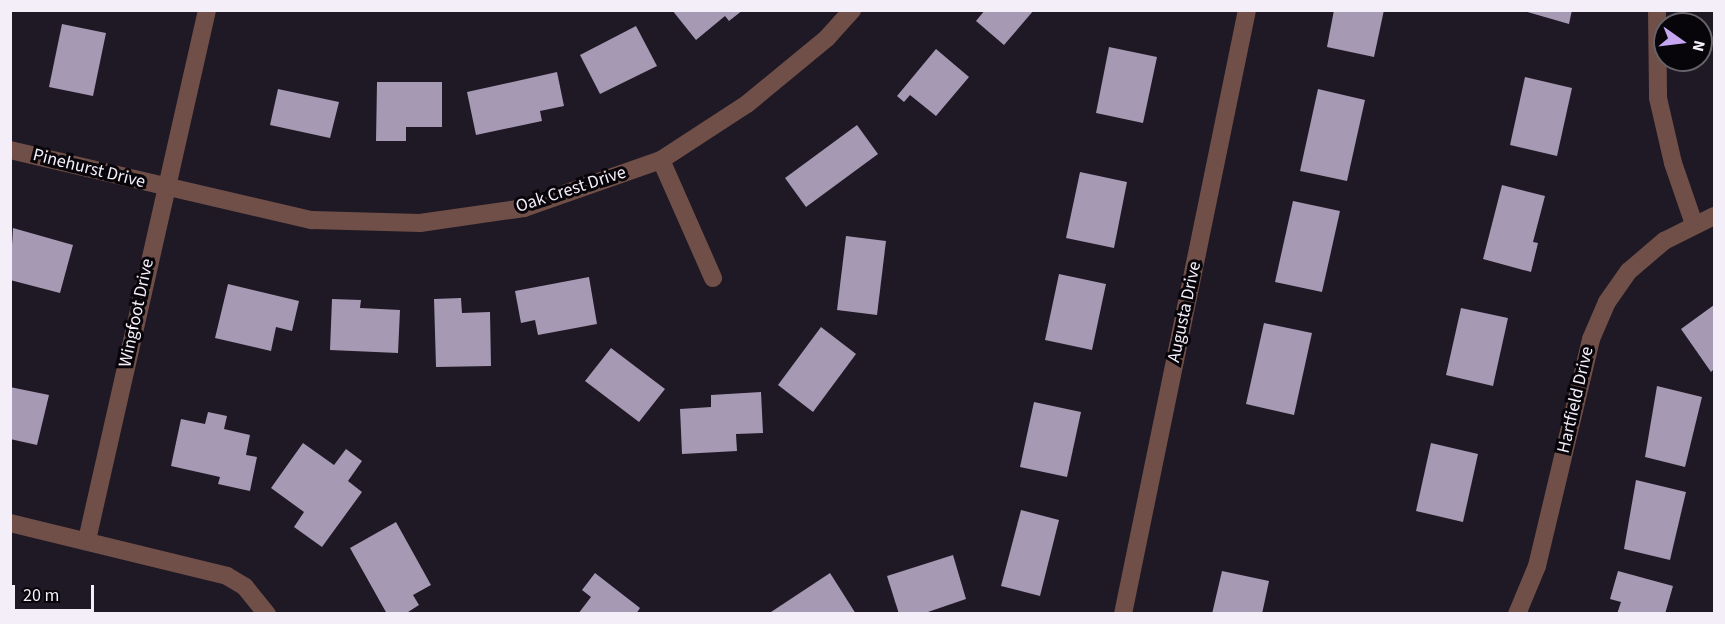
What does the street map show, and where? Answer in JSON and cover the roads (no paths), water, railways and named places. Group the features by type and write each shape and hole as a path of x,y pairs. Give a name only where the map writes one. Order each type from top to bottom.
{"street":[{"name":"Wingfoot Drive","path":"87,540 156,226 168,188 207,10"},
{"name":"Oak Crest Drive","path":"168,188 312,220 420,223 524,208 661,160 747,104 827,38 852,10"},
{"name":"Augusta Drive","path":"1123,614 1247,10"},
{"path":"1658,10 1658,98 1672,163 1694,224"},
{"name":"Pinehurst Drive","path":"10,150 168,188"},
{"path":"661,160 713,278"},
{"name":"Hartfield Drive","path":"1517,614 1536,566 1591,339 1607,302 1629,271 1664,241 1714,216"},
{"path":"10,523 227,576 245,587 267,614"}]}
